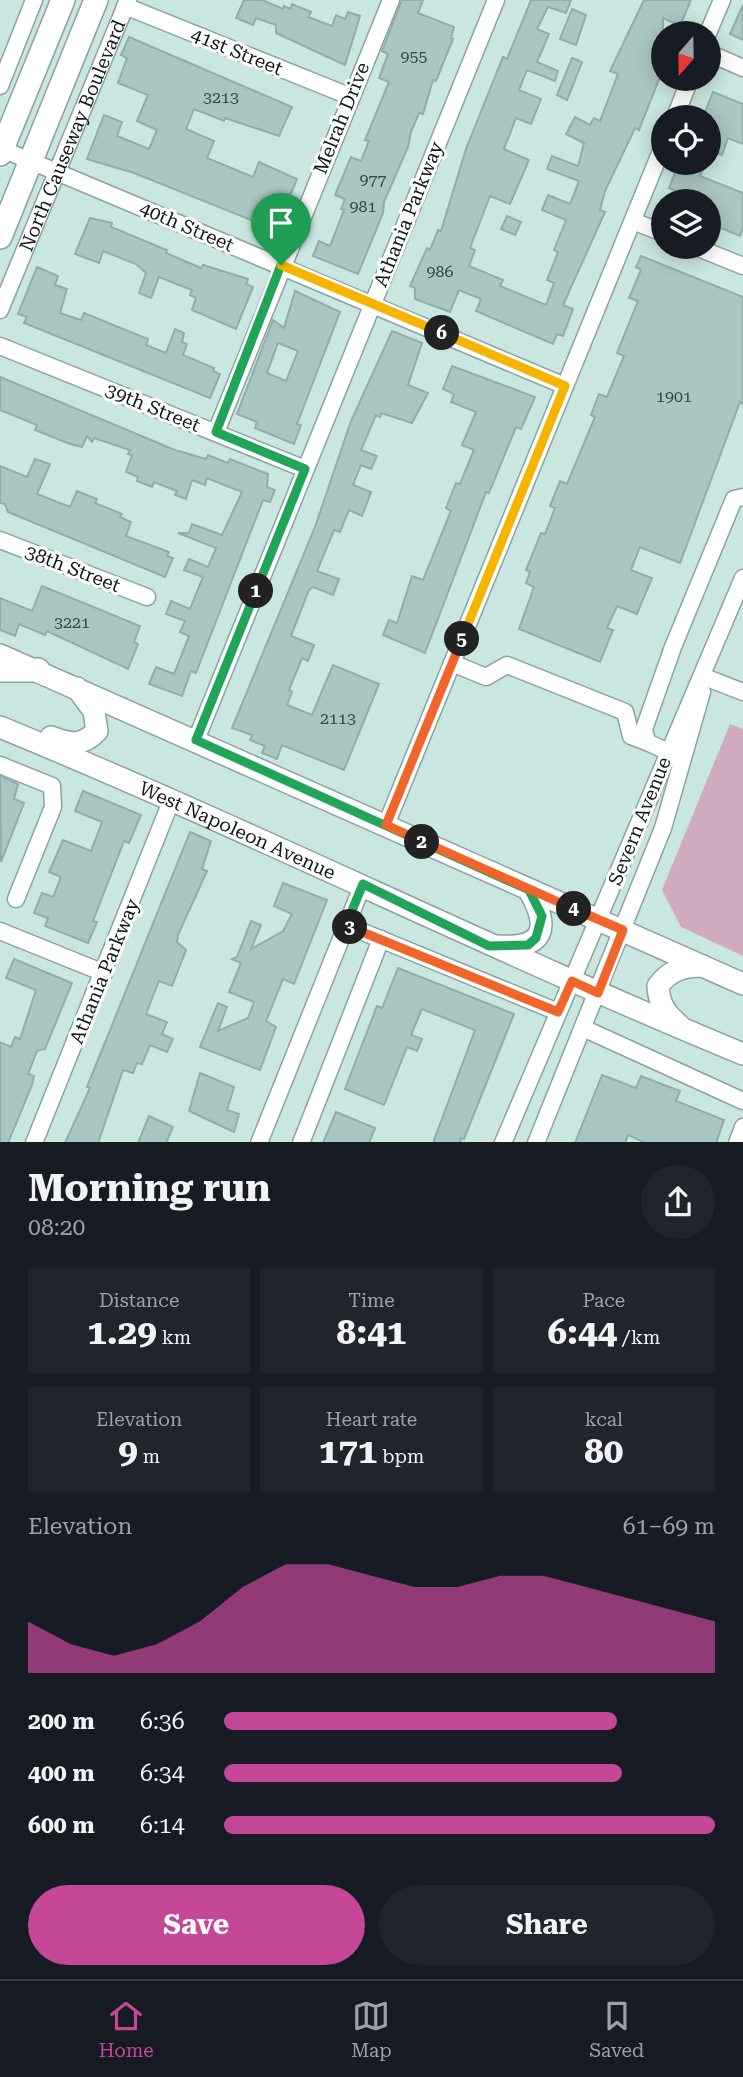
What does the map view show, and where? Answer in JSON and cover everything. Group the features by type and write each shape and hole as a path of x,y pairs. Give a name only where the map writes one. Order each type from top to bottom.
{"highway":[{"path":"1,152 63,0"},
{"name":"North Causeway Boulevard","path":"0,237 96,0"},
{"path":"0,670 38,670"}],"main road":[{"path":"0,655 743,984"},
{"path":"0,717 64,742 88,740 97,731 97,720 94,711 76,687"},
{"name":"West Napoleon Avenue","path":"0,727 172,799 363,884 489,946 743,1054"},
{"path":"489,946 528,945 536,938 542,916 529,890"},
{"path":"684,1029 666,1014 659,1000 658,986 666,975 677,969 705,966"}],"street":[{"path":"0,86 34,0"},
{"name":"Melrah Drive","path":"216,432 349,96 391,0"},
{"name":"Athania Parkway","path":"196,740 496,0"},
{"path":"713,21 722,0"},
{"name":"41st Street","path":"127,3 349,96"},
{"name":"North Causeway Boulevard","path":"0,310 127,3"},
{"path":"721,58 743,68"},
{"name":"40th Street","path":"1,152 33,161 372,302 565,386"},
{"path":"386,825 651,175"},
{"path":"633,221 651,228"},
{"path":"721,257 743,266"},
{"name":"39th Street","path":"0,346 305,469"},
{"path":"647,743 645,729 673,647 734,499 743,497"},
{"name":"38th Street","path":"0,540 147,597"},
{"name":"Severn Avenue","path":"503,1142 599,919 675,755 743,579"},
{"name":"Severn Avenue","path":"536,1142 663,828 675,755 743,579"},
{"path":"452,663 486,677 507,665 575,689 625,712 631,736 675,755"},
{"path":"706,678 743,692"},
{"path":"0,765 52,786 53,807 16,899"},
{"name":"Athania Parkway","path":"34,1142 172,799"},
{"path":"259,1142 363,884"},
{"path":"346,925 558,1012"},
{"path":"0,949 3,932 104,972"},
{"path":"301,1142 381,939"},
{"path":"583,1028 743,1101"}],"shaded area":[{"path":"730,724 743,729 743,956 681,927 662,890"}],"building":[{"path":"244,0 262,0 283,9 284,6 290,9 292,4 311,12 308,17 332,26 336,15 345,19 348,12 360,16 345,65 276,33 276,25 256,18 253,25 236,18"},
{"path":"402,0 423,0 418,13 454,27 453,39 436,81 433,80 423,114 419,113 411,132 408,147 384,202 383,213 358,274 313,256 319,241 330,246 344,210 341,209 345,199 335,195 351,157 361,161 369,141 365,140 389,82 379,78 388,54 382,51"},
{"path":"531,0 571,0 566,13 548,7 537,29 549,34 537,62 558,71 555,81 527,70 519,90 541,99 531,124 516,118 504,149 529,160 510,204 490,196 470,248 475,250 469,266 503,280 500,286 546,305 554,283 547,280 558,252 554,250 566,220 542,210 548,195 570,204 579,181 547,169 552,156 578,166 584,143 566,134 575,117 590,125 594,118 600,121 618,74 610,71 644,0 691,0 682,21 663,18 663,21 651,21 651,91 654,91 639,130 635,128 605,191 600,210 605,212 563,305 573,309 563,336 557,334 553,344 476,311 481,299 459,290 450,312 415,299 415,288 410,286 427,248 430,250 438,230 441,231 466,149 503,57 507,59"},
{"path":"743,5 743,40 730,34"},
{"path":"572,9 586,15 576,45 560,39"},
{"path":"129,37 292,107 279,136 225,118 224,121 194,109 186,129 214,141 207,158 253,177 259,162 297,179 276,230 134,173 87,159 104,115 122,122 117,136 149,149 157,130 137,121 148,95 118,83 127,58 121,55"},
{"path":"572,58 582,62 567,100 557,95"},
{"path":"713,92 743,104 743,144 728,138 721,155 721,105 708,105"},
{"path":"674,175 700,175 743,193 743,227 740,236 721,228 721,189 669,188"},
{"path":"507,216 521,222 515,235 501,229"},
{"path":"90,218 112,223 111,227 167,250 166,253 201,268 203,265 248,279 246,284 253,287 236,329 192,310 196,298 190,295 192,290 159,277 151,298 139,293 146,273 136,264 103,251 99,263 75,254"},
{"path":"641,256 743,297 743,404 740,402 680,563 640,547 631,570 652,578 637,614 617,606 607,628 613,630 600,662 519,629 534,587 526,583 530,572 526,570 555,508 550,506 560,481 567,484 595,417 591,415 599,394 607,397 624,356 617,353 638,301 629,298 641,270 636,267"},
{"path":"37,267 58,276 55,285 67,289 60,313 81,320 84,313 148,339 146,345 166,353 175,329 184,333 182,342 187,344 183,355 214,368 213,371 220,374 210,398 24,323 27,317 18,314"},
{"path":"295,291 340,312 297,424 301,425 294,444 255,428 257,422 237,414 273,320 284,328","holes":["278,343 298,351 286,381 267,373"]},
{"path":"392,331 422,343 408,385 428,393 412,423 381,413 380,417 376,415 361,450 377,456 371,469 361,465 353,485 371,492 362,516 349,510 340,532 334,530 317,571 339,579 333,595 313,587 309,590 291,636 314,645 308,661 302,658 289,690 292,692 287,705 312,715 333,665 379,684 344,770 282,745 277,759 262,753 265,746 250,740 252,735 232,728 315,527 351,421"},
{"path":"452,366 535,397 521,429 516,427 489,493 486,492 425,653 383,635 389,620 397,623 412,576 423,580 451,511 446,508 456,483 460,484 474,450 462,445 476,412 451,402 454,394 443,389"},
{"path":"0,377 175,450 206,459 208,455 228,463 230,459 268,474 267,487 275,490 270,502 263,500 196,673 191,671 182,696 149,684 156,667 174,674 189,636 180,632 185,621 166,614 171,601 190,609 203,577 184,570 189,559 208,567 216,548 178,533 189,533 192,524 222,535 242,492 207,478 205,485 192,480 186,499 175,495 177,491 154,482 152,487 137,481 138,477 126,472 132,455 128,454 130,450 94,438 92,442 87,436 82,447 70,444 35,430 37,425 0,410"},
{"path":"35,459 50,464 37,494 70,507 77,491 97,499 95,503 122,514 120,517 131,522 126,536 169,552 167,556 173,558 165,577 8,512 5,504 0,503 0,466 27,477"},
{"path":"42,586 140,626 134,642 138,644 128,669 47,631 45,635 19,624 15,636 0,630 0,598 32,611"},
{"path":"0,776 18,784 14,799 24,803 1,862"},
{"path":"83,791 141,815 129,843 124,841 93,921 97,922 88,943 45,926 48,918 34,913 42,893 53,897 61,877 49,872 63,840 91,851 102,822 75,811"},
{"path":"190,832 211,841 202,869 207,871 178,935 177,942 186,950 172,986 159,981 146,1014 167,1022 162,1034 173,1039 167,1052 150,1045 142,1064 137,1063 133,1073 123,1070 98,1142 65,1142 90,1088 87,1087"},
{"path":"283,883 327,900 294,984 283,979 266,1021 276,1027 260,1070 200,1047 218,1003 227,1007 218,1031 248,1018 254,1002 229,992 241,963 232,959 237,957 251,921 261,925 251,949 283,931 292,914 274,906"},
{"path":"14,959 72,983 45,1049 37,1051 28,1074 34,1076 32,1085 8,1142 0,1142 0,1042 11,1047 15,1037 20,1039 36,990 6,978"},
{"path":"398,968 514,1014 464,1139 461,1138 460,1142 433,1142 475,1030 422,1009 411,1035 422,1039 417,1051 407,1047 384,1105 345,1089 377,1006 382,1008"},
{"path":"200,1073 234,1087 227,1110 239,1114 234,1132 189,1111"},
{"path":"602,1075 636,1088 641,1076 680,1091 676,1101 724,1120 716,1142 644,1142 628,1135 625,1142 575,1142"},
{"path":"336,1112 375,1128 369,1142 323,1142"},
{"path":"149,1116 173,1127 166,1142 138,1142"}],"route":[{"path":"281,265 216,432 305,469 196,740 386,825 529,890 542,916 542,927 528,945 489,946 363,884 346,925 558,1012 572,981 598,993 623,930 386,825 565,386 281,265"}]}
